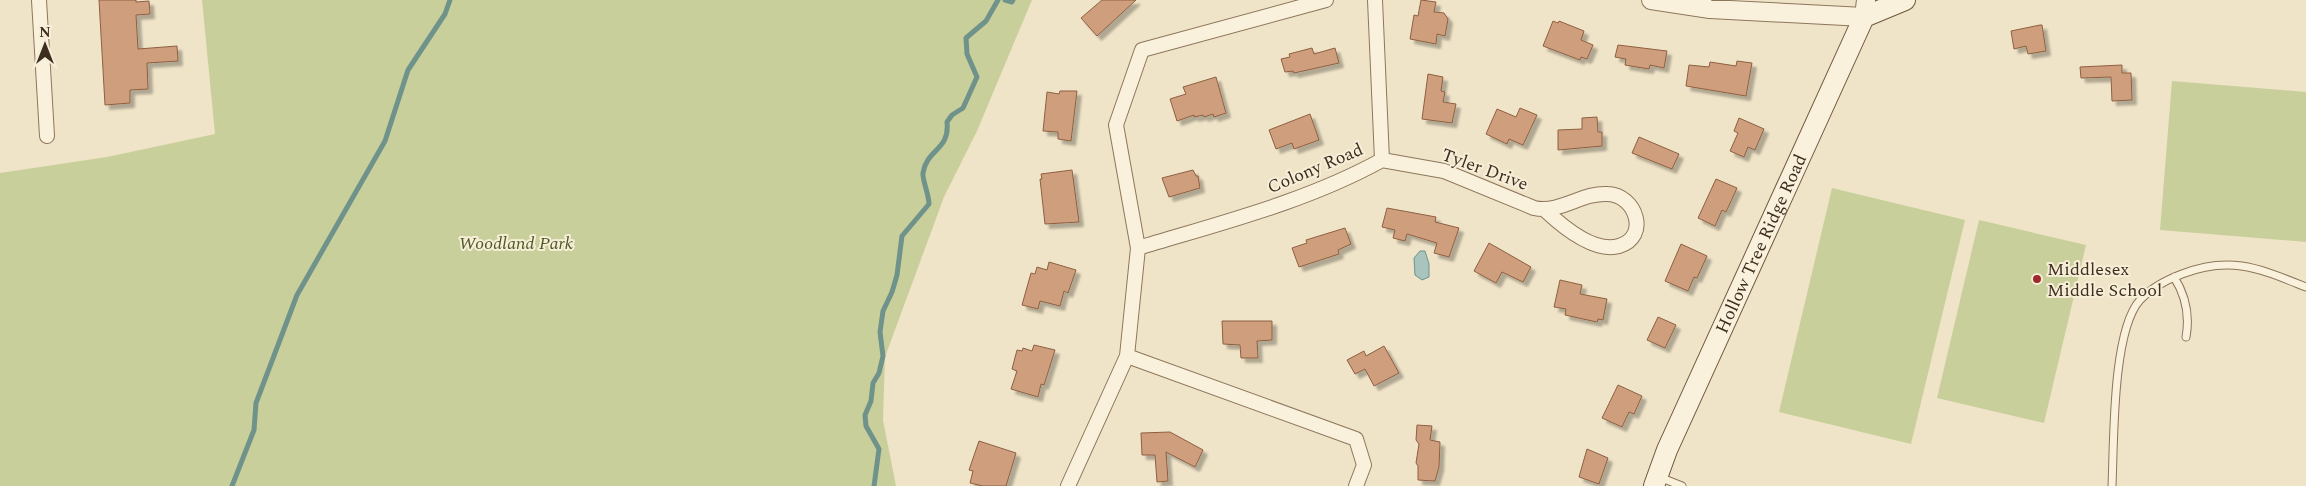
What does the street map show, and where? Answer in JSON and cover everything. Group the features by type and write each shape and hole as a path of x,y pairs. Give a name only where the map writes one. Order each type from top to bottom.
{"main road":[{"path":"1865,8 1906,0"},
{"name":"Hollow Tree Ridge Road","path":"1656,481 1667,450 1865,8"}],"street":[{"path":"39,0 47,136"},
{"path":"1068,486 1127,356 1138,248 1116,125 1142,50 1326,0"},
{"name":"Colony Road","path":"1138,248 1270,208 1349,178 1382,160 1375,0"},
{"path":"1651,0 1710,9 1865,8"},
{"name":"Tyler Drive","path":"1382,160 1444,171 1534,208 1546,210 1608,194 1618,196 1627,202 1634,211 1638,224 1635,233 1628,242 1618,247 1608,247 1578,237 1563,227 1546,210"},
{"path":"1127,356 1356,439 1364,465 1356,486"}],"lane":[{"path":"2112,486 2120,354 2126,325 2139,301 2162,282 2194,270 2225,264 2256,268 2306,287"},
{"path":"2174,277 2182,290 2188,308 2189,325 2186,337"},
{"path":"1656,481 1682,486"}],"green space":[{"name":"Woodland Park","path":"202,0 1032,0 977,131 944,197 885,357 883,420 896,486 0,486 0,173 107,157 215,134"},
{"path":"2172,81 2306,92 2306,242 2160,230"},
{"path":"1832,188 1965,220 1911,444 1779,412"},
{"path":"1979,220 2086,245 2044,423 1937,398"}],"water":[{"path":"1420,251 1425,251 1429,264 1429,277 1422,280 1415,275 1414,258"}],"building":[{"path":"99,0 149,1 150,14 136,15 138,49 177,46 178,61 147,63 148,89 130,90 130,103 105,105"},
{"path":"1102,0 1136,0 1097,36 1081,18"},
{"path":"1421,0 1436,2 1434,12 1444,13 1448,19 1445,36 1437,34 1436,44 1410,39 1414,15 1418,16"},
{"path":"1553,21 1558,23 1559,21 1584,31 1581,40 1593,45 1587,59 1581,57 1580,60 1543,46"},
{"path":"2042,25 2046,51 2028,54 2026,46 2014,49 2011,31"},
{"path":"1618,45 1667,51 1664,68 1650,65 1649,69 1625,65 1626,59 1615,57"},
{"path":"1312,48 1314,54 1335,48 1339,63 1294,73 1293,71 1285,72 1281,59 1290,57 1289,54"},
{"path":"1737,61 1752,63 1746,96 1686,86 1689,65 1709,67 1710,62 1736,66"},
{"path":"2122,65 2122,73 2131,73 2132,100 2112,101 2111,77 2081,78 2080,67"},
{"path":"1428,74 1443,77 1441,91 1445,92 1443,102 1456,104 1452,123 1422,119"},
{"path":"1216,77 1226,113 1214,117 1213,114 1204,117 1203,115 1194,117 1194,115 1177,121 1170,99 1186,94 1183,87"},
{"path":"1060,91 1077,91 1071,141 1058,139 1058,132 1043,131 1047,92 1059,94"},
{"path":"1520,108 1537,115 1523,145 1509,139 1507,144 1486,134 1497,109 1516,117"},
{"path":"1310,114 1319,140 1294,149 1292,143 1276,149 1269,130"},
{"path":"1597,117 1598,132 1602,132 1602,146 1558,150 1558,130 1582,129 1582,118"},
{"path":"1739,118 1764,129 1755,150 1748,147 1744,157 1730,151 1738,133 1734,131"},
{"path":"1639,137 1679,154 1672,169 1632,153"},
{"path":"1072,170 1079,222 1045,224 1041,174"},
{"path":"1193,170 1196,176 1198,176 1200,188 1169,197 1162,178"},
{"path":"1716,179 1737,188 1726,212 1722,210 1715,226 1698,218"},
{"path":"1387,208 1436,217 1435,222 1459,228 1449,257 1434,253 1437,243 1407,234 1405,241 1393,238 1395,230 1382,227"},
{"path":"1345,228 1351,244 1338,250 1339,254 1299,267 1292,248 1307,243 1306,240"},
{"path":"1489,243 1531,267 1523,282 1502,272 1496,283 1474,271"},
{"path":"1681,244 1707,256 1697,278 1694,277 1688,291 1665,281"},
{"path":"1049,262 1076,270 1068,293 1064,291 1060,306 1040,301 1038,309 1022,305 1031,273 1035,274 1037,267 1047,270"},
{"path":"1560,280 1582,285 1580,294 1607,299 1603,320 1598,319 1597,322 1565,315 1566,309 1554,307"},
{"path":"1658,317 1676,325 1665,348 1647,340"},
{"path":"1222,321 1272,321 1272,340 1257,341 1258,358 1241,358 1240,345 1223,344"},
{"path":"1034,345 1055,350 1044,385 1041,384 1038,397 1011,389 1017,371 1012,369 1017,350 1022,351 1023,348 1032,351"},
{"path":"1384,346 1399,373 1374,386 1365,369 1355,374 1347,360 1364,351 1366,356"},
{"path":"1618,385 1642,396 1634,414 1629,412 1622,427 1602,418"},
{"path":"1417,425 1432,426 1430,440 1440,442 1439,467 1435,481 1418,480 1418,466 1416,463 1419,444 1416,440"},
{"path":"1170,432 1203,450 1195,467 1166,452 1168,481 1157,482 1155,455 1142,455 1141,433"},
{"path":"979,441 1016,453 1006,486 983,486 970,483 973,471 969,470"},
{"path":"1587,449 1608,458 1599,484 1579,477"}],"waterway":[{"path":"232,486 254,430 256,403 297,295 385,141 408,70 445,14 450,0"},
{"path":"874,486 879,449 866,426 865,415 871,401 873,383 879,373 883,356 880,332 883,311 892,292 897,275 902,236 929,204 923,176 925,165 945,139 947,122 952,115 963,108 977,77 967,54 966,38 986,21 998,0"},
{"path":"1005,0 1012,2 1013,0"}],"place":[{"name":"Middlesex Middle School","path":"2037,279"}]}
